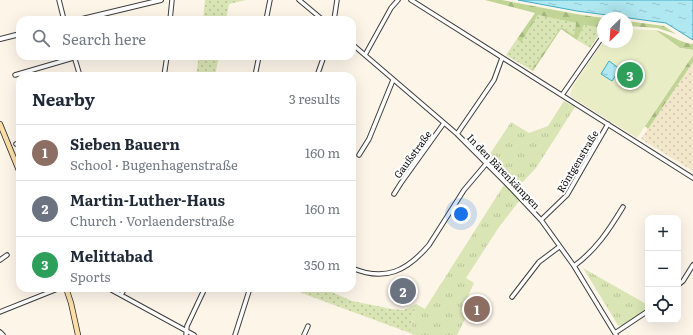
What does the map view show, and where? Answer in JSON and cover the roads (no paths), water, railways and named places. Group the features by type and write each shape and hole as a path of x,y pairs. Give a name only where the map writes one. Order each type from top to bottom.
{"main road":[{"path":"0,124 16,163"},
{"path":"67,292 78,335"}],"street":[{"path":"60,0 63,16"},
{"path":"95,16 161,0"},
{"path":"170,16 172,0"},
{"path":"267,16 270,0"},
{"path":"299,0 318,16"},
{"path":"335,16 337,0"},
{"path":"365,55 391,8 398,0"},
{"path":"411,0 693,178"},
{"path":"0,39 16,35"},
{"path":"562,95 597,45"},
{"name":"In den Bärenkämpen","path":"356,47 456,134 540,220 574,266 615,334"},
{"path":"456,134 494,80 502,58"},
{"path":"25,72 64,60"},
{"path":"75,60 79,72"},
{"path":"165,72 166,60"},
{"path":"256,72 258,60"},
{"path":"318,72 323,60"},
{"path":"359,155 369,138 393,80"},
{"name":"Gaußstraße","path":"394,194 444,124"},
{"name":"Röntgenstraße","path":"540,220 567,195 608,124"},
{"path":"356,270 361,272 384,275 405,268 429,245 464,190 486,164"},
{"path":"574,266 590,253 610,230 623,207"},
{"path":"512,297 538,262 559,247"},
{"path":"0,260 7,255"},
{"path":"681,283 693,265"},
{"path":"0,312 50,292"},
{"path":"115,292 186,333 194,335"},
{"path":"186,333 187,326 203,292"},
{"path":"235,335 249,292"},
{"path":"615,334 645,313"},
{"path":"304,335 308,326"},
{"path":"0,332 3,335"}],"water":[{"path":"518,0 693,0 693,40 666,23 633,19 633,12 597,12 597,14"},
{"path":"609,61 620,69 612,81 601,74"}],"place":[{"name":"Melittabad","path":"630,75"},
{"name":"Martin-Luther-Haus","path":"403,291"},
{"name":"Sieben Bauern","path":"477,309"}]}
